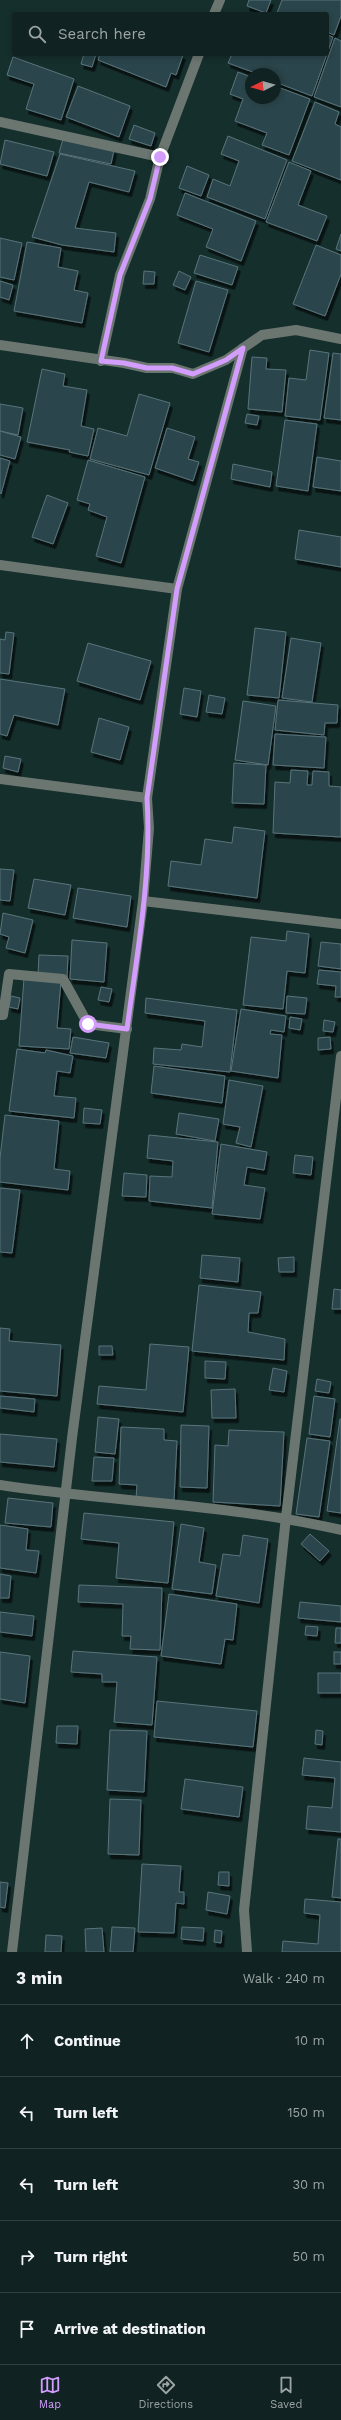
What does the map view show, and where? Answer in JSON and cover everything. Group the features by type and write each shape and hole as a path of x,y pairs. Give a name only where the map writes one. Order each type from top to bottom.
{"street":[{"path":"215,12 220,0"},
{"path":"101,361 120,275 150,199 160,157 198,56"},
{"path":"0,122 160,157"},
{"path":"0,345 101,361 124,363 147,368 172,368 193,374 226,360 262,335 296,330 341,339"},
{"path":"12,1952 65,1494 143,901 149,828 147,798 177,589 243,348"},
{"path":"0,565 177,589"},
{"path":"0,779 147,798"},
{"path":"143,901 341,924"},
{"path":"0,1015 3,1015 9,974 63,979 88,1024 127,1029"},
{"path":"246,1952 244,1910 286,1517 341,1056"},
{"path":"0,1485 65,1494 286,1517 341,1530"}],"building":[{"path":"249,0 271,0 266,12 247,6"},
{"path":"282,0 341,0 341,16 334,35 329,33 329,12 277,12"},
{"path":"329,36 333,37 329,48"},
{"path":"335,38 341,41 341,107 314,97"},
{"path":"83,56 95,56 92,67 81,64"},
{"path":"99,56 183,56 176,75 171,73 166,87 98,60"},
{"path":"231,56 326,56 312,96 281,84 281,68 245,68 245,69 228,63"},
{"path":"13,57 74,79 61,120 26,109 34,84 7,75"},
{"path":"238,72 245,75 245,104 281,104 281,88 310,99 289,155 262,145 267,133 235,121 243,99 230,94"},
{"path":"78,86 130,106 119,137 66,117"},
{"path":"315,102 339,112 335,124 341,127 341,180 292,161"},
{"path":"134,125 155,133 151,146 129,139"},
{"path":"228,136 287,160 265,219 207,197 213,179 230,186 239,161 221,154"},
{"path":"63,139 114,150 111,164 59,153"},
{"path":"5,140 54,152 47,176 0,164"},
{"path":"60,154 135,171 129,192 89,182 75,228 116,233 114,252 62,245 32,237"},
{"path":"289,162 311,171 298,205 327,216 317,241 266,222"},
{"path":"187,166 209,175 201,196 179,188"},
{"path":"185,193 256,221 241,261 206,247 213,229 177,215"},
{"path":"341,234 341,251 336,249"},
{"path":"0,238 22,243 14,280 0,277"},
{"path":"27,242 61,248 58,267 78,271 74,290 88,293 82,323 14,311"},
{"path":"316,245 341,255 341,274 325,316 293,304"},
{"path":"200,255 238,267 232,285 194,273"},
{"path":"144,271 155,272 154,284 143,284"},
{"path":"179,271 191,277 185,290 173,285"},
{"path":"0,281 13,285 9,300 0,297"},
{"path":"196,281 228,290 209,352 178,343"},
{"path":"310,350 329,353 320,420 285,416 289,378 306,380"},
{"path":"333,353 341,354 341,420 324,418"},
{"path":"252,357 267,358 266,369 286,370 282,412 248,409"},
{"path":"42,369 65,374 63,386 87,390 81,426 94,429 88,456 69,452 70,450 27,442"},
{"path":"139,394 170,403 149,475 90,459 98,428 127,436"},
{"path":"0,404 23,408 18,435 0,431"},
{"path":"247,414 259,416 257,425 245,423"},
{"path":"285,420 317,424 308,491 276,486"},
{"path":"167,428 195,437 188,459 199,462 193,481 155,468"},
{"path":"0,431 21,437 15,459 0,455"},
{"path":"317,457 341,461 341,491 313,487"},
{"path":"0,458 10,461 1,494 0,493"},
{"path":"88,460 145,477 121,563 96,556 107,517 88,510 90,504 77,500"},
{"path":"233,464 272,472 270,487 231,479"},
{"path":"47,495 68,503 53,544 32,537"},
{"path":"299,530 341,537 341,567 295,559"},
{"path":"255,628 286,632 279,698 247,695"},
{"path":"6,632 14,633 9,674 0,673 0,639 5,640"},
{"path":"291,638 321,643 312,702 282,698"},
{"path":"88,643 151,661 140,700 77,681"},
{"path":"0,679 65,689 58,725 14,715 7,736 0,734"},
{"path":"184,688 201,691 197,717 180,714"},
{"path":"209,695 225,698 222,714 206,712"},
{"path":"278,700 338,705 337,723 325,723 324,735 275,730"},
{"path":"243,701 276,706 268,765 235,760"},
{"path":"99,718 129,727 120,760 91,752"},
{"path":"275,734 326,737 324,768 273,765"},
{"path":"5,756 21,759 18,772 3,768"},
{"path":"234,763 266,765 264,804 232,803"},
{"path":"291,770 308,771 307,785 312,785 313,771 329,772 329,786 341,787 341,837 273,833 275,782 290,783"},
{"path":"234,827 265,831 257,898 168,886 171,861 201,865 205,839 232,843"},
{"path":"0,869 14,870 10,901 0,900"},
{"path":"34,879 71,885 65,915 28,908"},
{"path":"78,888 131,896 127,927 73,918"},
{"path":"3,913 33,920 25,953 6,948 9,937 0,934"},
{"path":"287,931 309,934 305,973 287,971 283,1009 243,1005 251,937 286,941"},
{"path":"72,940 107,943 104,982 70,979"},
{"path":"321,942 341,944 341,969 318,966"},
{"path":"39,955 68,956 67,977 38,975"},
{"path":"319,970 341,972 341,997 335,997 336,986 317,984"},
{"path":"24,978 61,981 57,1028 71,1029 69,1049 19,1046"},
{"path":"101,987 112,989 109,1002 98,1000"},
{"path":"11,996 20,998 18,1009 9,1007"},
{"path":"287,996 307,998 305,1014 286,1013"},
{"path":"146,998 237,1010 230,1072 153,1064 154,1048 181,1050 182,1044 202,1047 205,1021 145,1013"},
{"path":"241,1009 286,1016 284,1032 271,1030 270,1034 282,1035 278,1078 231,1071"},
{"path":"290,1017 302,1019 300,1030 289,1028"},
{"path":"324,1020 335,1022 333,1032 323,1031"},
{"path":"73,1037 109,1043 106,1058 70,1053"},
{"path":"330,1037 331,1049 318,1050 318,1038"},
{"path":"17,1049 45,1053 46,1050 73,1056 70,1073 57,1071 54,1096 76,1098 74,1118 9,1111"},
{"path":"154,1066 225,1076 222,1103 151,1093"},
{"path":"229,1080 263,1086 251,1147 236,1143 240,1127 223,1124"},
{"path":"84,1108 102,1110 100,1124 83,1123"},
{"path":"179,1113 219,1119 215,1141 176,1134"},
{"path":"5,1115 59,1121 54,1169 70,1171 68,1190 0,1182 0,1158"},
{"path":"149,1135 218,1142 212,1208 149,1201 150,1176 172,1177 173,1161 147,1158"},
{"path":"221,1144 267,1152 264,1170 247,1167 244,1185 265,1188 260,1219 212,1214"},
{"path":"295,1155 313,1157 311,1175 293,1173"},
{"path":"124,1173 147,1175 146,1197 122,1196"},
{"path":"0,1188 20,1190 12,1253 0,1252"},
{"path":"202,1255 240,1258 238,1282 200,1278"},
{"path":"294,1257 294,1272 279,1272 278,1258"},
{"path":"199,1285 261,1292 258,1313 249,1313 248,1332 285,1339 284,1360 192,1351"},
{"path":"334,1289 341,1290 341,1309 332,1309"},
{"path":"0,1328 10,1329 9,1341 61,1345 57,1396 0,1391"},
{"path":"150,1344 189,1347 183,1412 97,1404 99,1386 146,1390"},
{"path":"99,1346 112,1346 113,1355 99,1355"},
{"path":"205,1361 226,1362 225,1379 205,1378"},
{"path":"273,1368 287,1371 284,1392 269,1390"},
{"path":"317,1379 331,1382 329,1393 315,1391"},
{"path":"235,1389 236,1418 212,1418 211,1390"},
{"path":"0,1396 35,1399 34,1412 0,1408"},
{"path":"314,1396 335,1399 330,1437 309,1434"},
{"path":"98,1417 119,1419 115,1454 95,1452"},
{"path":"341,1419 341,1513 327,1511"},
{"path":"181,1425 209,1426 207,1488 180,1487"},
{"path":"121,1427 164,1429 164,1440 177,1441 174,1500 136,1499 137,1485 119,1484"},
{"path":"229,1430 284,1432 280,1506 213,1502 215,1445 228,1446"},
{"path":"0,1434 57,1439 54,1467 0,1462"},
{"path":"307,1438 330,1441 319,1517 296,1514"},
{"path":"94,1457 114,1458 112,1481 92,1481"},
{"path":"8,1498 53,1503 51,1527 5,1523"},
{"path":"84,1513 174,1522 168,1583 116,1578 119,1543 81,1539"},
{"path":"181,1524 204,1528 199,1562 216,1565 212,1594 172,1589"},
{"path":"0,1525 28,1529 26,1550 39,1551 36,1573 0,1568"},
{"path":"310,1534 329,1551 320,1561 301,1544"},
{"path":"243,1535 268,1539 259,1603 216,1596 223,1554 240,1556"},
{"path":"0,1574 11,1576 9,1598 0,1598"},
{"path":"79,1585 162,1588 160,1650 130,1649 131,1636 122,1636 123,1604 78,1602"},
{"path":"169,1594 237,1604 233,1640 225,1639 221,1664 161,1656"},
{"path":"300,1602 341,1606 341,1622 298,1618"},
{"path":"0,1612 34,1616 32,1636 0,1632"},
{"path":"306,1626 318,1627 317,1636 305,1635"},
{"path":"336,1628 341,1628 341,1643 335,1643"},
{"path":"73,1651 157,1657 152,1725 114,1722 117,1682 102,1682 102,1674 71,1672"},
{"path":"0,1652 30,1656 25,1703 0,1699"},
{"path":"334,1652 341,1652 341,1664 334,1664"},
{"path":"318,1673 341,1673 341,1693 318,1693"},
{"path":"157,1701 257,1711 253,1747 154,1737"},
{"path":"57,1726 78,1726 77,1744 56,1743"},
{"path":"110,1730 147,1731 144,1792 107,1790"},
{"path":"316,1730 323,1731 322,1745 315,1744"},
{"path":"304,1758 341,1762 341,1832 306,1829 308,1806 332,1808 335,1778 302,1775"},
{"path":"185,1779 243,1787 239,1817 181,1809"},
{"path":"110,1799 141,1800 139,1855 108,1854"},
{"path":"338,1839 341,1839 341,1898 332,1897"},
{"path":"142,1864 181,1866 179,1892 184,1892 184,1904 176,1903 174,1933 138,1932"},
{"path":"219,1872 229,1872 229,1886 218,1885"},
{"path":"0,1882 8,1883 5,1908 0,1907"},
{"path":"208,1892 230,1896 227,1914 206,1910"},
{"path":"305,1899 341,1902 341,1952 282,1952 283,1941 318,1944 320,1915 304,1913"},
{"path":"112,1927 135,1928 133,1952 110,1952"},
{"path":"182,1927 204,1928 203,1941 181,1939"},
{"path":"102,1928 104,1952 86,1952 85,1929"},
{"path":"215,1930 222,1931 221,1943 214,1942"},
{"path":"46,1935 62,1936 61,1952 45,1952"}],"route":[{"path":"88,1024 127,1029 143,901 149,828 147,798 177,589 243,348 226,360 206,367 193,374 172,368 147,368 124,363 101,361 120,275 150,199 160,157"}]}
